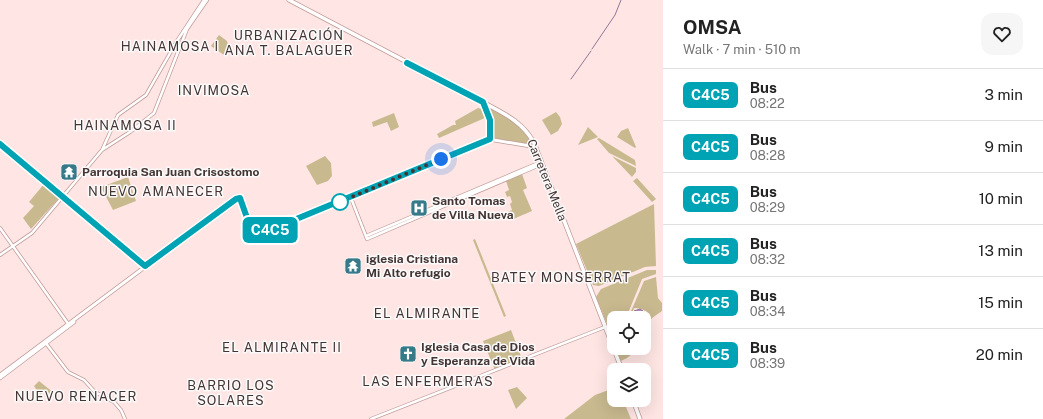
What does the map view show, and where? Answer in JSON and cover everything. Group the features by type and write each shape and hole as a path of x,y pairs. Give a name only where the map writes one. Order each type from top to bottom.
{"main road":[{"name":"Carretera Mella","path":"289,0 483,102 510,117 523,127 536,147 619,363"},
{"path":"483,102 490,120 490,139"},
{"path":"0,377 237,198 240,198 252,232 256,235 351,198 490,139 536,147"},
{"path":"0,144 146,267"},
{"path":"636,407 640,419"}],"street":[{"path":"0,255 32,233 102,150 118,115 146,95 177,41 205,0"},
{"path":"102,150 130,132 154,113 187,29 205,0"},
{"path":"351,198 366,237 542,163"},
{"path":"0,228 68,325"},
{"path":"371,419 605,327"},
{"path":"45,342 68,372 84,380 95,392 114,402 121,410 125,419"}],"shaded area":[{"path":"219,35 227,41 229,48 224,55 211,46"},
{"path":"409,66 457,90 458,92 411,70"},
{"path":"486,106 520,127 529,138 529,144 492,138"},
{"path":"478,108 485,110 487,117 439,138 437,134 453,125 456,125 455,121"},
{"path":"556,112 560,117 562,124 558,131 551,135 542,120"},
{"path":"394,113 399,127 391,131 387,122 373,127 372,122"},
{"path":"588,127 598,137 578,145"},
{"path":"628,128 636,147 635,148 617,137 621,131"},
{"path":"599,138 635,160 636,166 609,153 597,139"},
{"path":"325,156 331,163 332,176 328,181 317,185 306,166"},
{"path":"612,156 636,168 636,172 632,177"},
{"path":"522,174 527,188 523,190 532,211 511,220 508,212 512,210 510,204 512,202 510,196 507,197 505,192 509,190 506,181"},
{"path":"128,177 136,201 113,210 101,187"},
{"path":"637,178 656,199 652,202 633,181"},
{"path":"44,184 60,197 31,229 23,218 34,206 29,202"},
{"path":"654,204 656,266 645,267 599,286 593,285 576,244"},
{"path":"475,239 506,316 504,317 473,240"},
{"path":"647,270 656,270 656,274 642,279 629,311 607,311 607,324 596,297 601,289"},
{"path":"656,277 658,298 662,303 662,311 651,320 651,311 634,308 633,311 631,311 644,281"},
{"path":"511,330 522,359 495,370 483,341"},
{"path":"618,355 631,355 626,359 621,361"},
{"path":"39,381 54,393 51,396 46,390 40,395 34,386"},
{"path":"517,387 527,398 516,409 508,390"},
{"path":"607,391 607,407 626,407 631,419 564,419 595,395"}],"waterway":[{"path":"592,49 615,15 621,0"},
{"path":"571,79 591,51"}],"bus line":[{"name":"C4C5","path":"0,144 145,266 238,198 240,198 252,232 256,235 490,139 490,120 483,102 407,63"}],"place":[{"name":"Parroquia San Juan Crisostomo","path":"69,172"},
{"name":"Santo Tomas de Villa Nueva","path":"419,208"},
{"name":"iglesia Cristiana Mi Alto refugio","path":"353,266"},
{"name":"Iglesia Casa de Dios y Esperanza de Vida","path":"408,354"}],"district":[{"name":"URBANIZACIÓN ANA T. BALAGUER","path":"289,42"},
{"name":"HAINAMOSA I","path":"170,46"},
{"name":"INVIMOSA","path":"214,90"},
{"name":"HAINAMOSA II","path":"125,125"},
{"name":"NUEVO AMANECER","path":"156,191"},
{"name":"BATEY MONSERRAT","path":"561,277"},
{"name":"EL ALMIRANTE","path":"427,313"},
{"name":"EL ALMIRANTE II","path":"282,347"},
{"name":"LAS ENFERMERAS","path":"428,381"},
{"name":"BARRIO LOS SOLARES","path":"231,392"},
{"name":"NUEVO RENACER","path":"76,396"}],"route":[{"path":"340,202 441,159"}]}
